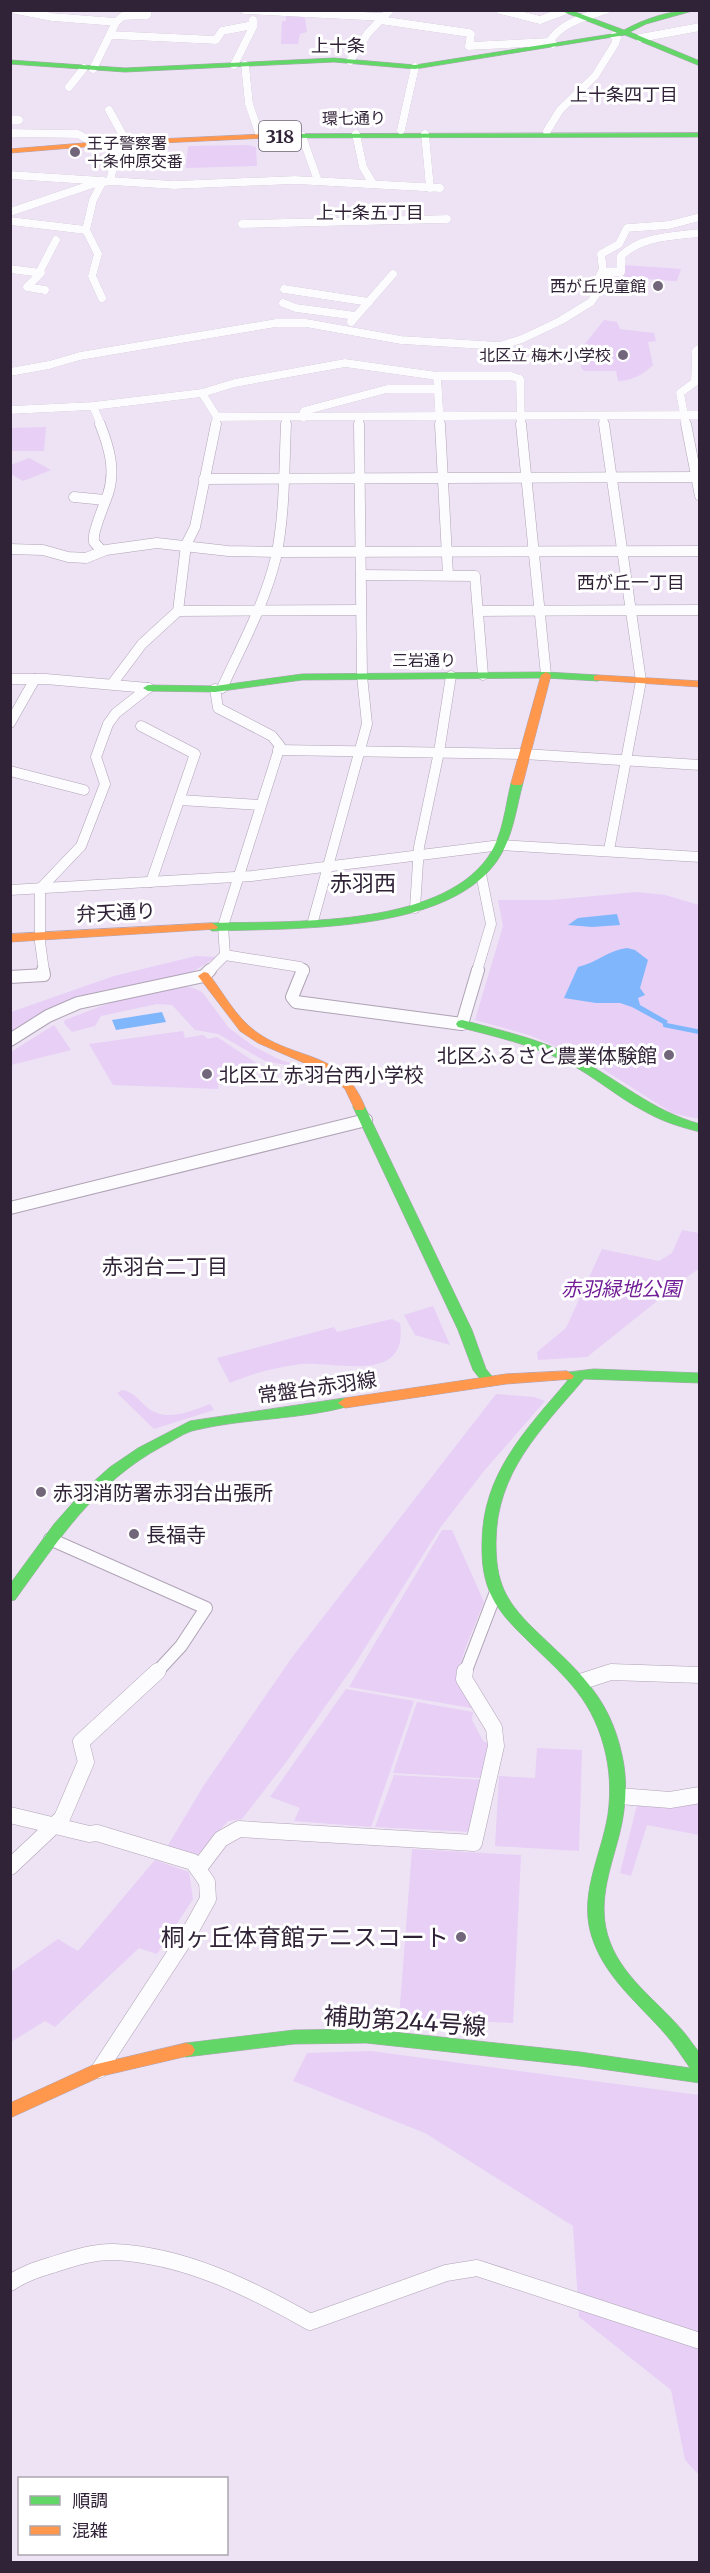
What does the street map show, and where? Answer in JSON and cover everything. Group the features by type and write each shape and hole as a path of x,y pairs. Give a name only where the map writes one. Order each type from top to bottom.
{"street":[{"path":"16,10 52,17 116,22"},
{"path":"102,21 104,10"},
{"path":"69,87 88,68 111,35 116,22 123,16 147,15 148,10"},
{"path":"245,10 382,19 469,33 471,34 469,46 551,43"},
{"path":"350,61 390,10"},
{"path":"500,10 540,20 563,11 620,34 640,38 699,64"},
{"path":"10,62 148,70 350,61 415,67 551,43 620,34 644,22 693,10"},
{"path":"253,11 253,25 239,65 259,133"},
{"path":"551,43 561,29 604,11"},
{"path":"111,35 216,40 222,31 253,25"},
{"path":"640,38 699,27"},
{"path":"548,133 552,116 591,81 600,69 603,60 616,44 620,34"},
{"path":"401,130 406,97 415,67"},
{"path":"102,298 92,276 98,254 86,230 93,200 107,181 122,139 109,110"},
{"path":"10,120 19,120"},
{"name":"環七通り","path":"10,148 122,139 401,130 699,134"},
{"path":"10,133 83,137"},
{"name":"環七通り","path":"10,148 83,137 122,139 548,133"},
{"path":"356,134 363,168 373,184"},
{"path":"425,134 430,188"},
{"path":"302,136 318,181"},
{"path":"10,175 174,185 250,181 318,181 440,188"},
{"path":"10,212 107,181"},
{"path":"673,224 699,217"},
{"path":"242,224 447,219"},
{"path":"10,220 86,230"},
{"path":"10,372 49,365 80,356 292,322 401,340 500,346 522,339 560,321 591,302 597,293 596,282 602,272 601,254 619,244 627,228 699,223"},
{"path":"602,272 621,272 621,256 636,246 657,238 699,233"},
{"path":"45,290 27,288 41,273 39,273 56,240"},
{"path":"10,269 39,273"},
{"path":"344,330 393,274"},
{"path":"284,289 369,302"},
{"path":"283,303 296,308 356,316"},
{"path":"699,348 696,351 695,382 680,393 698,477 699,496"},
{"path":"10,410 93,406 202,393 235,383 345,363 437,376 511,376 520,379 520,416 546,675"},
{"path":"437,376 448,575"},
{"path":"303,417 304,411 387,389 437,389"},
{"path":"178,611 186,545 195,526 217,417 202,393"},
{"path":"93,406 109,451 112,476 94,529 94,542 102,551"},
{"path":"217,417 699,415"},
{"path":"603,416 641,681 609,850"},
{"path":"10,1040 48,1016 78,1003 204,975 225,954 223,926 280,746 272,736 216,705 219,688 256,611 276,552 285,478 286,417"},
{"path":"313,921 326,866 367,724 362,676 360,610 359,417"},
{"path":"204,478 698,477"},
{"path":"74,497 105,500"},
{"path":"10,549 43,550 69,557 86,558 102,551 158,543 228,551 276,552 699,551"},
{"path":"361,575 475,576 483,675"},
{"path":"112,684 142,644 178,611 360,610"},
{"path":"478,610 699,610"},
{"name":"三岩通り","path":"148,688 219,688 302,677 483,675 546,675 699,684"},
{"name":"弁天通り","path":"10,938 365,919 415,909 453,893 481,874 501,845 546,675"},
{"path":"415,909 418,855 452,676"},
{"path":"10,679 148,688"},
{"path":"10,723 36,679"},
{"path":"10,977 44,975 40,889 81,846 87,832 105,784 96,757 108,724 116,713 148,688"},
{"path":"141,726 195,754 151,882"},
{"path":"278,750 524,754 699,765"},
{"path":"10,771 84,790"},
{"path":"180,800 260,805"},
{"path":"10,890 238,877 501,845 699,857"},
{"path":"462,1024 491,924 481,874"},
{"path":"225,954 300,967 304,971 292,997 297,1002 462,1024 513,1038 582,1066 643,1110 665,1120 699,1128"},
{"path":"204,975 233,1017 247,1032 272,1047 333,1072 349,1085 465,1330 480,1370 489,1381"},
{"path":"10,1208 366,1120"},
{"path":"580,1375 509,1462 494,1492 488,1513 490,1571 496,1592 523,1626 580,1682 594,1702 608,1732 614,1752 619,1796 597,1884 594,1910 601,1942 614,1971 674,2031 699,2068"},
{"name":"常盤台赤羽線","path":"10,1596 78,1504 109,1475 151,1444 190,1426 489,1381 580,1375 699,1378"},
{"path":"10,1867 63,1818 86,1762 81,1742 170,1660 195,1628 206,1608 50,1539"},
{"path":"199,1868 221,1839 239,1829 474,1843 496,1746 494,1728 464,1679 466,1665 496,1592"},
{"path":"580,1682 611,1672 699,1675"},
{"path":"619,1796 645,1800 691,1798 699,1795"},
{"path":"10,1815 89,1834 98,1833 193,1862 207,1882 208,1899 192,1928 99,2070"},
{"name":"補助第244号線","path":"10,2111 99,2070 181,2051 234,2042 294,2037 366,2036 699,2076"},
{"path":"10,2283 24,2274 71,2259 112,2252 188,2266 228,2279 261,2294 309,2322 446,2273 477,2268 699,2341"}],"green space":[{"path":"286,15 301,15 305,18 307,32 300,34 298,44 281,44 282,21 286,21"},
{"path":"248,145 256,147 257,166 186,168 188,146"},
{"path":"623,265 681,269 677,281 672,281 623,277"},
{"path":"604,320 617,322 620,329 654,333 656,341 648,342 653,365 637,376 623,381 618,381 616,371 584,371 581,367 584,345"},
{"path":"46,427 44,451 11,451 11,428"},
{"path":"29,458 51,470 23,481 11,474 11,465"},
{"path":"636,892 665,895 699,905 699,1119 672,1113 590,1061 529,1035 475,1020 503,926 498,900 552,900"},
{"path":"196,956 217,957 190,973 139,984 11,1034 11,1013 14,1011 114,976"},
{"path":"175,987 191,987 202,992 229,1028 253,1046 278,1059 313,1070 265,1061 218,1034 195,1030 172,1005 157,1004 101,1016 95,1026 72,1032 64,1023 65,1020 117,1000"},
{"path":"54,1025 71,1050 11,1065 11,1052"},
{"path":"183,1031 185,1038 203,1035 208,1039 217,1037 258,1064 256,1072 220,1071 218,1089 113,1085 89,1044"},
{"name":"赤羽緑地公園","path":"682,1230 699,1233 699,1269 587,1357 538,1360 537,1352 566,1328 602,1249 659,1261 672,1253"},
{"path":"433,1306 450,1345 415,1335 404,1315"},
{"path":"392,1319 400,1323 400,1342 393,1355 382,1362 367,1366 301,1364 265,1371 230,1383 217,1358 334,1327 337,1332"},
{"path":"122,1390 134,1395 149,1409 164,1415 180,1414 210,1404 214,1410 154,1429 117,1393"},
{"path":"496,1394 534,1397 545,1401 484,1471 440,1528 355,1664 287,1761 242,1819 228,1821 196,1857 167,1847 204,1785 293,1656"},
{"path":"442,1530 452,1530 484,1602 465,1649 457,1677 477,1709 349,1687"},
{"path":"346,1689 414,1701 371,1827 294,1821 300,1808 270,1797"},
{"path":"417,1702 473,1712 472,1720 483,1741 490,1744 480,1778 393,1773"},
{"path":"537,1748 582,1750 579,1851 495,1846 499,1776 535,1778"},
{"path":"394,1775 484,1780 471,1832 375,1827"},
{"path":"699,1803 699,1835 647,1825 631,1876 620,1873 637,1805"},
{"name":"桐ヶ丘体育館テニスコート","path":"412,1849 521,1855 513,2023 399,2018"},
{"path":"155,1860 189,1872 193,1899 157,1954 139,1948 55,2027 45,2021 11,2042 11,1972 58,1939 78,1951"},
{"path":"371,2051 699,2095 699,2475 685,2460 671,2390 579,2317 573,2226 425,2133 293,2081 307,2053"}],"water":[{"path":"617,914 620,925 592,927 568,925 578,918"},
{"path":"627,948 635,950 648,960 640,988 645,995 638,998 640,1005 668,1021 665,1025 620,1003 596,1003 564,998 578,967 614,951"},
{"path":"162,1012 166,1022 116,1030 112,1020"}],"waterway":[{"path":"665,1025 700,1032"}],"traffic: fast":[{"path":"562,10 640,38 700,64"},
{"path":"10,62 125,70 334,60 415,67 619,35 643,22 693,10"},
{"path":"264,136 700,135"},
{"path":"148,688 215,689 302,677 546,675 598,678"},
{"path":"212,927 322,923 362,919 402,912 438,900 468,884 491,861 501,843 517,783"},
{"path":"462,1024 518,1039 558,1054 588,1070 647,1108 680,1123 700,1128"},
{"path":"359,1107 465,1330 480,1370 489,1381"},
{"path":"567,1376 594,1374 700,1378"},
{"path":"580,1375 530,1435 503,1476 494,1499 489,1524 492,1576 497,1594 508,1611 580,1682 602,1718 615,1755 618,1795 616,1815 596,1892 597,1926 602,1942 617,1970 673,2031 700,2068"},
{"path":"10,1596 59,1528 89,1493 115,1470 143,1451 190,1426 345,1403"},
{"path":"186,2050 294,2037 366,2036 580,2059 700,2076"}],"traffic: slow":[{"path":"10,151 96,144 264,136"},
{"path":"517,783 546,675"},
{"path":"598,678 700,684"},
{"path":"10,938 212,927"},
{"path":"204,976 232,1014 251,1034 275,1047 330,1069 349,1086 359,1107"},
{"path":"345,1403 506,1379 567,1376"},
{"path":"10,2111 99,2070 186,2050"}],"place":[{"name":"王子警察署 十条仲原交番","path":"75,152"},
{"name":"西が丘児童館","path":"658,286"},
{"name":"北区立 梅木小学校","path":"623,355"},
{"name":"北区ふるさと農業体験館","path":"669,1055"},
{"name":"北区立 赤羽台西小学校","path":"207,1074"},
{"name":"赤羽消防署赤羽台出張所","path":"41,1492"},
{"name":"長福寺","path":"134,1534"},
{"name":"桐ヶ丘体育館テニスコート","path":"461,1937"}],"district":[{"name":"上十条","path":"338,45"},
{"name":"上十条四丁目","path":"624,94"},
{"name":"上十条五丁目","path":"370,212"},
{"name":"西が丘一丁目","path":"631,582"},
{"name":"赤羽西","path":"363,883"},
{"name":"赤羽台二丁目","path":"165,1266"}]}
